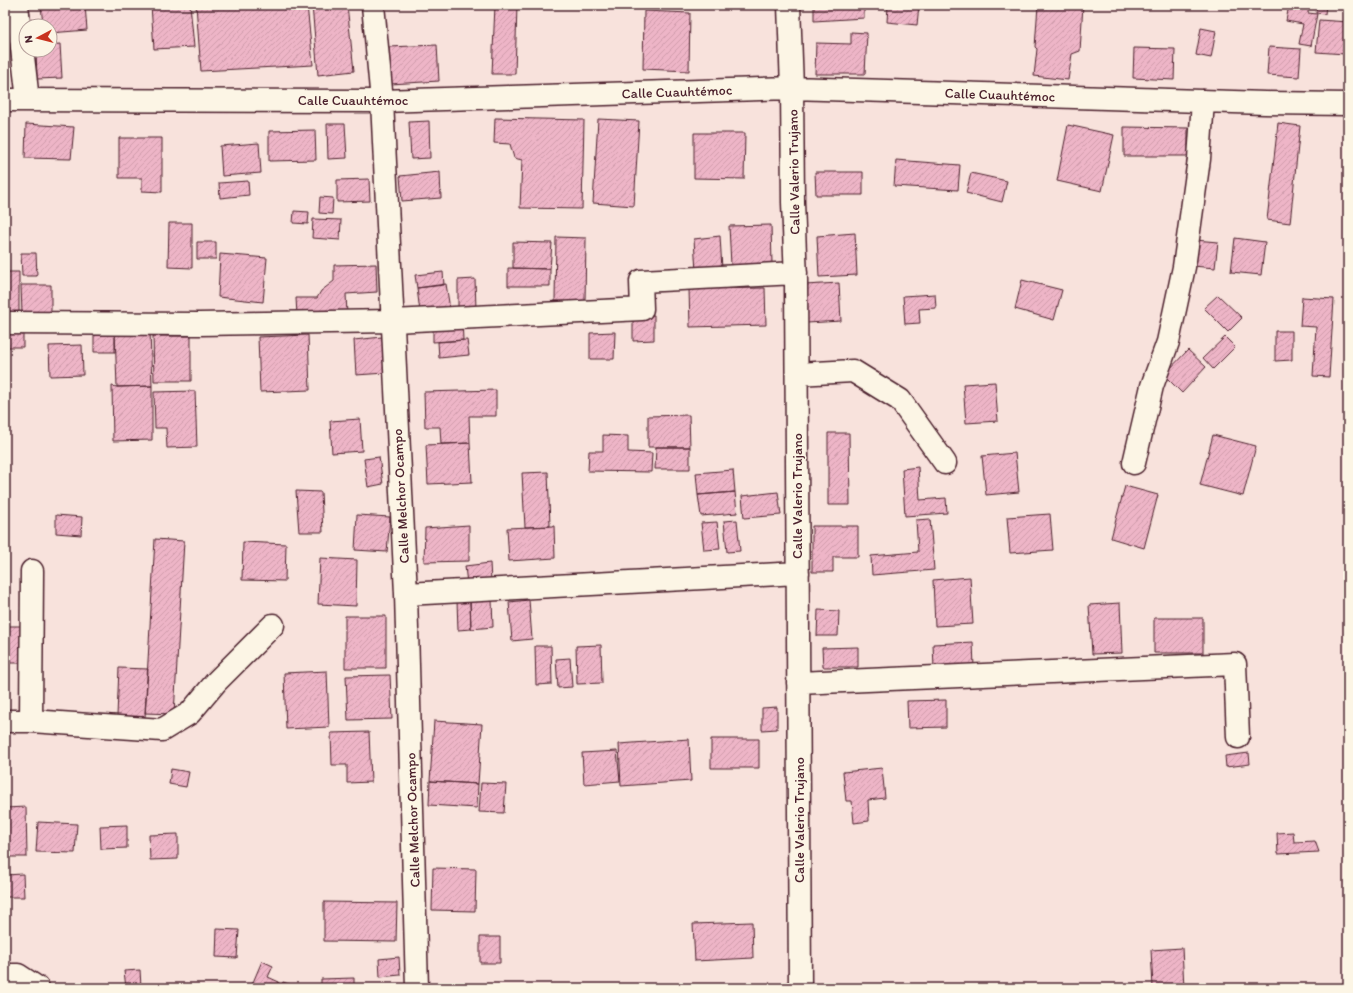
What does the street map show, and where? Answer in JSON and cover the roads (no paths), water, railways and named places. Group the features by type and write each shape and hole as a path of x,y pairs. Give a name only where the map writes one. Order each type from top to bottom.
{"street":[{"path":"18,5 28,100"},
{"name":"Calle Melchor Ocampo","path":"373,5 382,101 406,594 417,988"},
{"name":"Calle Valerio Trujano","path":"789,5 796,273 800,988"},
{"name":"Calle Cuauhtémoc","path":"5,100 382,101 792,88 1203,102 1348,104"},
{"path":"1134,463 1152,386 1168,342 1184,267 1199,159 1203,102"},
{"path":"5,323 200,324 393,321 642,309 641,281 796,273"},
{"path":"797,374 853,371 900,400 945,463"},
{"path":"31,721 32,571"},
{"path":"406,594 798,573"},
{"path":"5,721 31,721 162,730 190,713 216,682 273,625"},
{"path":"798,683 1235,664 1238,737"},
{"path":"5,975 18,975 38,988"}]}
